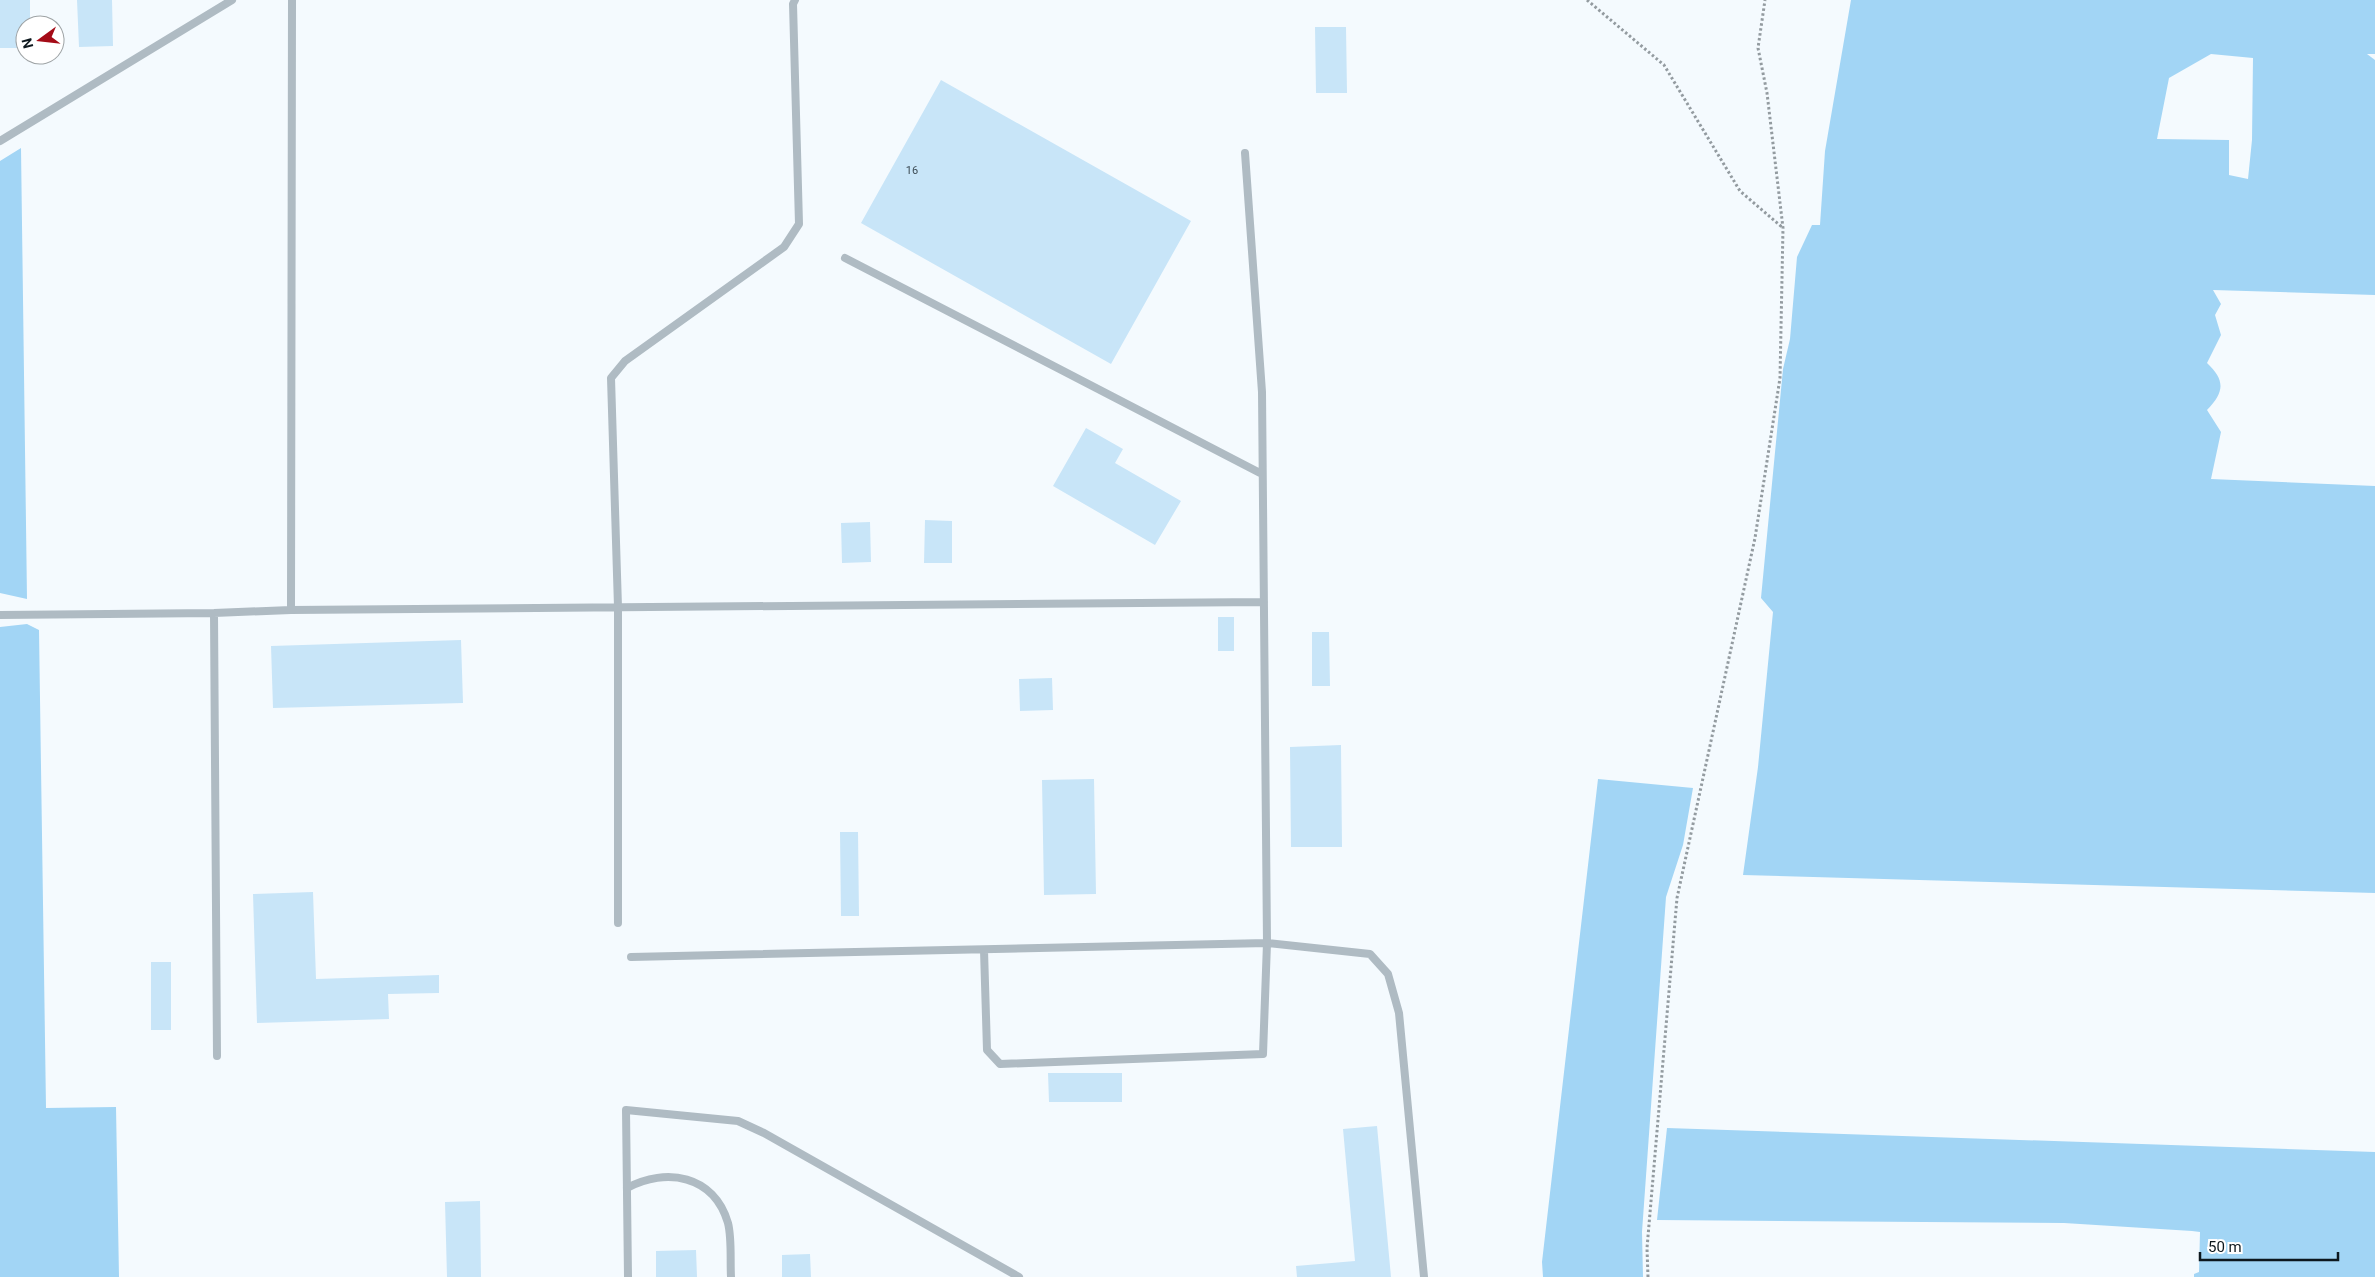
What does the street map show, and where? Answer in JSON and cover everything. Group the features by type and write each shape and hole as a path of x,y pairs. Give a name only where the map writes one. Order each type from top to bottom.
{"lane":[{"path":"0,141 232,0"},
{"path":"291,610 292,0"},
{"path":"618,923 618,607 611,378 625,361 784,247 799,224 793,4 795,0"},
{"path":"984,950 987,1050 1000,1064 1263,1054 1266,944 1262,392 1246,153"},
{"path":"845,258 1262,474"},
{"path":"0,615 214,613 291,610 1264,602"},
{"path":"214,613 217,1056"},
{"path":"631,957 1266,944 1370,954 1388,974 1399,1013 1424,1277"},
{"path":"628,1277 626,1110 738,1121 764,1133 1019,1277"},
{"path":"627,1188 643,1180 658,1176 688,1180 702,1187 714,1198 728,1224 731,1277"}],"path":[{"path":"1587,0 1664,65 1740,191 1783,228"},
{"path":"1648,1277 1647,1248 1677,898 1755,538 1780,378 1783,228 1767,93 1758,48 1765,0"}],"shaded area":[{"path":"1851,0 2375,0 2375,54 2367,54 2375,60 2375,295 2213,290 2221,304 2215,315 2221,335 2207,363 2217,375 2220,387 2217,398 2207,410 2221,432 2211,479 2375,486 2375,893 1743,875 1758,767 1773,612 1761,598 1783,369 1790,339 1797,257 1812,225 1820,225 1825,151","holes":["2211,54 2253,58 2252,140 2248,179 2229,175 2229,140 2157,139 2169,78"]},
{"path":"21,148 27,599 0,593 0,161"},
{"path":"27,624 39,630 46,1108 116,1107 119,1277 0,1277 0,627"},
{"path":"1598,779 1693,788 1683,845 1666,897 1642,1232 1643,1277 1543,1277 1542,1262"},
{"path":"1667,1128 2375,1152 2375,1277 2194,1277 2194,1274 2199,1272 2200,1232 2192,1231 2064,1223 1657,1220"}],"building":[{"path":"0,0 30,0 30,15 15,15 15,48 0,48"},
{"path":"77,0 112,0 113,46 79,47"},
{"path":"1315,27 1346,27 1347,93 1316,93"},
{"path":"941,80 1191,221 1111,364 861,223"},
{"path":"1086,428 1123,449 1115,463 1181,501 1155,545 1053,486"},
{"path":"925,520 952,521 952,563 924,563"},
{"path":"870,522 871,562 842,563 841,523"},
{"path":"1218,617 1234,617 1234,651 1218,651"},
{"path":"1312,632 1329,632 1330,686 1312,686"},
{"path":"461,640 463,703 273,708 271,646"},
{"path":"1052,678 1053,710 1020,711 1019,679"},
{"path":"1341,745 1342,847 1291,847 1290,747"},
{"path":"1094,779 1096,894 1044,895 1042,780"},
{"path":"840,832 858,832 859,916 841,916"},
{"path":"313,892 316,979 439,975 439,993 388,994 389,1019 257,1023 253,894"},
{"path":"151,962 171,962 171,1030 151,1030"},
{"path":"1048,1073 1122,1073 1122,1102 1049,1102"},
{"path":"1377,1126 1391,1277 1297,1277 1296,1266 1355,1261 1343,1129"},
{"path":"480,1201 481,1277 447,1277 445,1202"},
{"path":"696,1250 697,1277 656,1277 656,1251"},
{"path":"810,1254 811,1277 782,1277 782,1255"}]}
